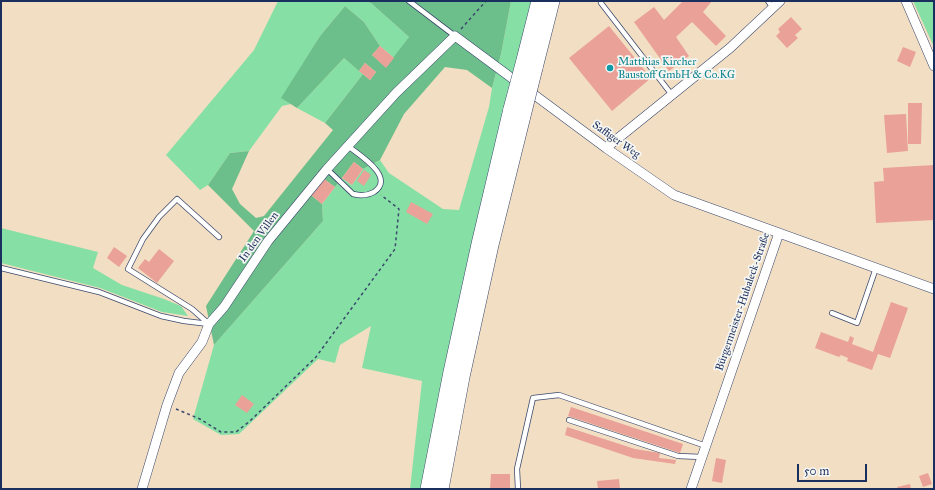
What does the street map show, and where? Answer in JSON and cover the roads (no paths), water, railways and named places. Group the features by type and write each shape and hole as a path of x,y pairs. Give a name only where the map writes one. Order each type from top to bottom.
{"highway":[{"path":"428,489 450,372 479,244 517,112 529,64 540,1"},
{"path":"529,64 552,1"},
{"path":"441,489 464,370 490,253 517,112"}],"street":[{"path":"606,148 730,48 770,4 780,1"},
{"path":"906,1 934,66"},
{"name":"In den Villen","path":"142,489 167,405 179,373 202,342 209,324 224,307 268,241 327,169 396,92 455,36"},
{"name":"Saffiger Weg","path":"455,36 606,148 674,195 779,233"},
{"name":"Bürgermeister-Hubaleck-Straße","path":"691,489 779,233 934,289"}],"lane":[{"path":"409,1 455,36"},
{"path":"601,3 672,95"},
{"path":"327,169 353,194 364,196 376,191 381,184 378,172 348,146"},
{"path":"209,324 192,309 128,269 143,239 159,217 177,200 219,237"},
{"path":"1,268 99,292 161,316 209,324"},
{"path":"832,313 857,323 876,268"},
{"path":"518,489 517,469 533,398 559,395 706,446"},
{"path":"569,420 678,456 702,457"}],"place":[{"name":"Matthias Kircher Baustoff GmbH & Co.KG","path":"610,68"}]}
